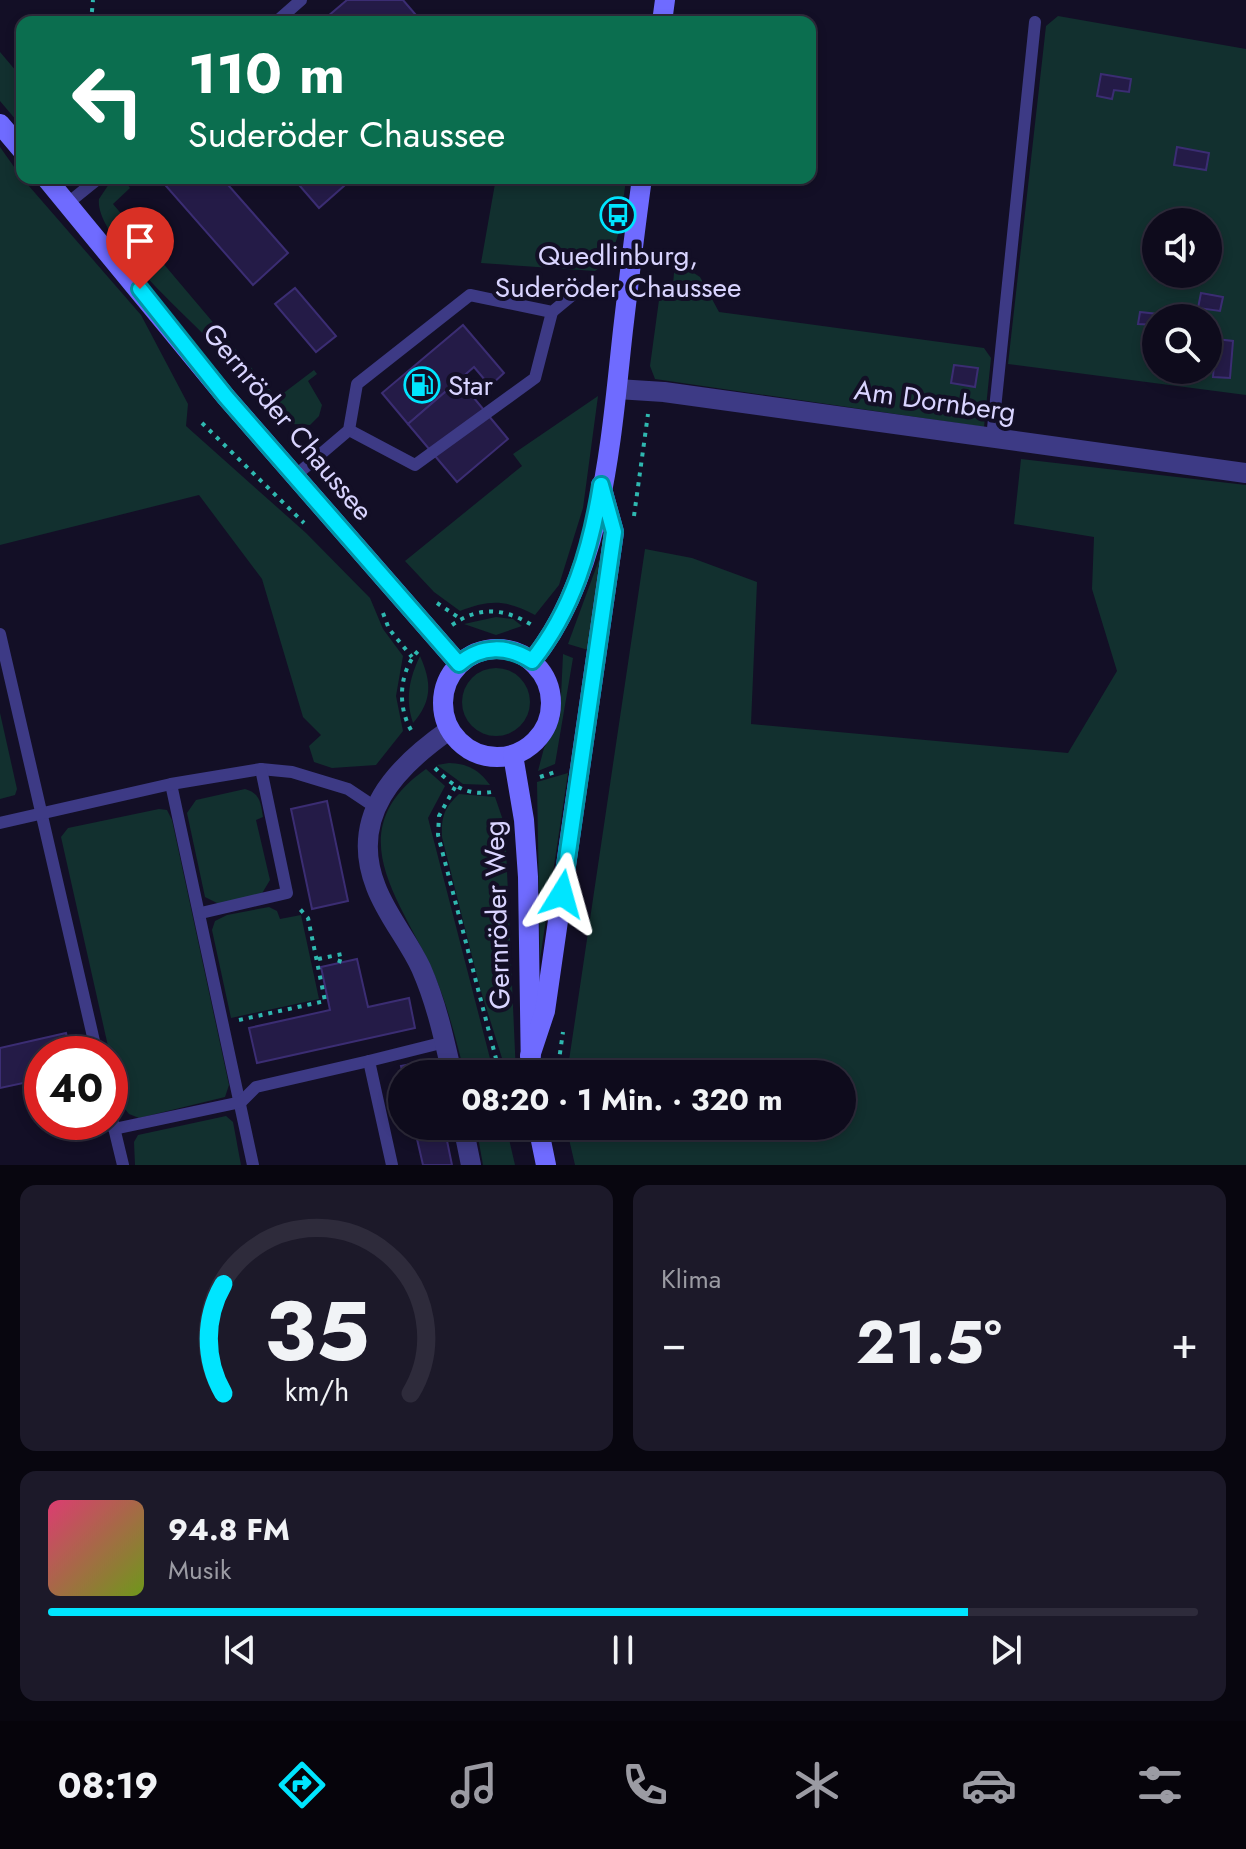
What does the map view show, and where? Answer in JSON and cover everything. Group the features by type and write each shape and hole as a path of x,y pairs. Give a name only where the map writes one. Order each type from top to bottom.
{"main road":[{"path":"0,124 16,143"},
{"name":"Gernröder Chaussee","path":"51,184 295,476 459,664"},
{"path":"532,661 566,610 587,555 617,389 641,184"},
{"path":"532,1060 545,1011 614,532 601,485"},
{"path":"499,649 532,661 550,691 550,718 536,741 513,755 493,758 473,752 449,730 443,699 448,680 459,664 480,652 499,649"},
{"name":"Gernröder Weg","path":"513,755 528,877 531,1060"},
{"path":"541,1140 546,1165"}],"street":[{"name":"Am Dornberg","path":"617,389 664,392 1246,473"},
{"path":"449,730 407,761 375,807 369,832 370,863 376,887 420,965 435,1004 449,1060"},
{"path":"466,1140 471,1165"}],"lane":[{"path":"283,16 301,0"},
{"path":"992,438 1035,22"},
{"path":"68,203 92,184"},
{"path":"349,430 415,465 535,378 552,312 581,288 627,289"},
{"path":"295,476 349,430 357,384 470,295 552,312"},
{"path":"0,634 93,1036"},
{"path":"0,823 171,784 261,769 292,772 348,789 375,807"},
{"path":"201,913 287,893 261,769"},
{"path":"171,784 253,1165"},
{"path":"128,1126 241,1102 256,1087 445,1042"},
{"path":"369,1061 392,1165"},
{"path":"117,1140 123,1165"}],"path":[{"path":"202,423 311,531"},
{"path":"381,608 389,629 412,657"},
{"path":"457,621 467,614 499,610 535,627"},
{"path":"411,730 402,706 401,691 412,657 418,651"},
{"path":"432,765 455,787 480,794 558,771 562,762"},
{"path":"455,787 439,816 438,835 496,1060"},
{"path":"223,1023 325,1001 308,918 287,893"},
{"path":"318,959 342,954 339,963"}],"green space":[{"path":"1058,16 1246,49 1246,395 1162,384 1222,384 1222,304 1142,304 1142,381 1008,364 1046,26"},
{"path":"0,52 16,71 16,120 0,101"},
{"path":"0,147 16,170 16,184 27,184 141,315 188,404 186,426 306,533 370,598 383,629 403,656 396,696 403,731 376,765 332,768 314,762 309,746 321,735 303,717 262,579 199,495 0,545"},
{"path":"109,184 127,184 130,188 113,204 277,398 314,370 317,374 308,381 322,405 319,416 310,425 293,424 229,347 219,350 147,278 112,235 102,215 99,199"},
{"path":"495,184 625,184 616,242 604,263 595,271 481,263"},
{"path":"675,261 700,277 719,312 984,348 991,358 984,427 655,379 650,366 659,300 672,297"},
{"path":"598,396 583,508 559,585 535,615 498,603 481,604 460,611 434,592 405,561 522,466 513,454"},
{"path":"1021,459 1246,485 1246,1165 575,1165 569,1140 856,1140 856,1060 569,1060 645,549 692,558 757,582 751,724 1068,753 1117,671 1092,589 1094,537 1014,524"},
{"path":"600,557 588,650 568,644"},
{"path":"496,617 513,619 522,626 496,635 464,624"},
{"path":"563,654 573,658 555,764 538,771 544,748 560,718"},
{"path":"420,656 427,675 428,691 424,707 413,723 409,689"},
{"path":"496,668 520,678 530,702 520,726 496,736 472,726 462,702 472,678"},
{"path":"0,713 17,789 15,795 0,799"},
{"path":"449,763 472,768 490,785 463,784 437,765"},
{"path":"426,769 445,786 428,818 490,1060 461,1060 439,986 394,894 385,868 381,843 385,817 399,793"},
{"path":"568,773 540,959 537,782"},
{"path":"245,789 254,793 260,803 263,817 256,820 270,880 261,895 219,904 205,897 187,813 196,800"},
{"path":"459,794 495,797 505,826 515,1060 503,1060 480,988 442,837 444,813"},
{"path":"159,809 167,810 172,820 229,1085 225,1097 139,1118 128,1113 128,1036 106,1036 61,837 68,828"},
{"path":"269,907 277,911 280,919 301,915 319,999 231,1018 212,930 215,921 227,915"},
{"path":"226,1116 233,1122 241,1165 135,1165 134,1142 138,1135"},
{"path":"479,1140 509,1140 515,1165 483,1165"}],"building":[{"path":"347,0 403,0 417,16 328,16"},
{"path":"1101,74 1131,79 1129,92 1114,90 1112,99 1097,96"},
{"path":"1177,147 1209,153 1206,170 1174,165"},
{"path":"164,184 227,184 288,253 253,285"},
{"path":"298,184 346,184 319,208"},
{"path":"295,288 336,336 316,352 275,304"},
{"path":"1201,293 1223,297 1222,304 1199,304"},
{"path":"463,325 504,373 490,386 474,367 408,424 382,393"},
{"path":"1222,340 1233,341 1230,378 1222,378"},
{"path":"954,365 978,368 975,387 951,383"},
{"path":"459,380 508,439 457,482 408,424"},
{"path":"327,801 348,901 312,909 291,809"},
{"path":"357,959 368,1007 409,998 415,1028 257,1063 249,1028 330,1010 321,967"},
{"path":"24,1043 24,1083 0,1088 0,1048"},
{"path":"417,1140 447,1140 452,1165 423,1165"}],"place":[{"name":"Quedlinburg, Suderöder Chaussee","path":"618,215"},
{"name":"Star","path":"422,385"}],"route":[{"path":"140,289 226,397 459,664 486,650 511,651 532,661 539,653 566,610 587,555 601,485 614,532 562,894"}]}
